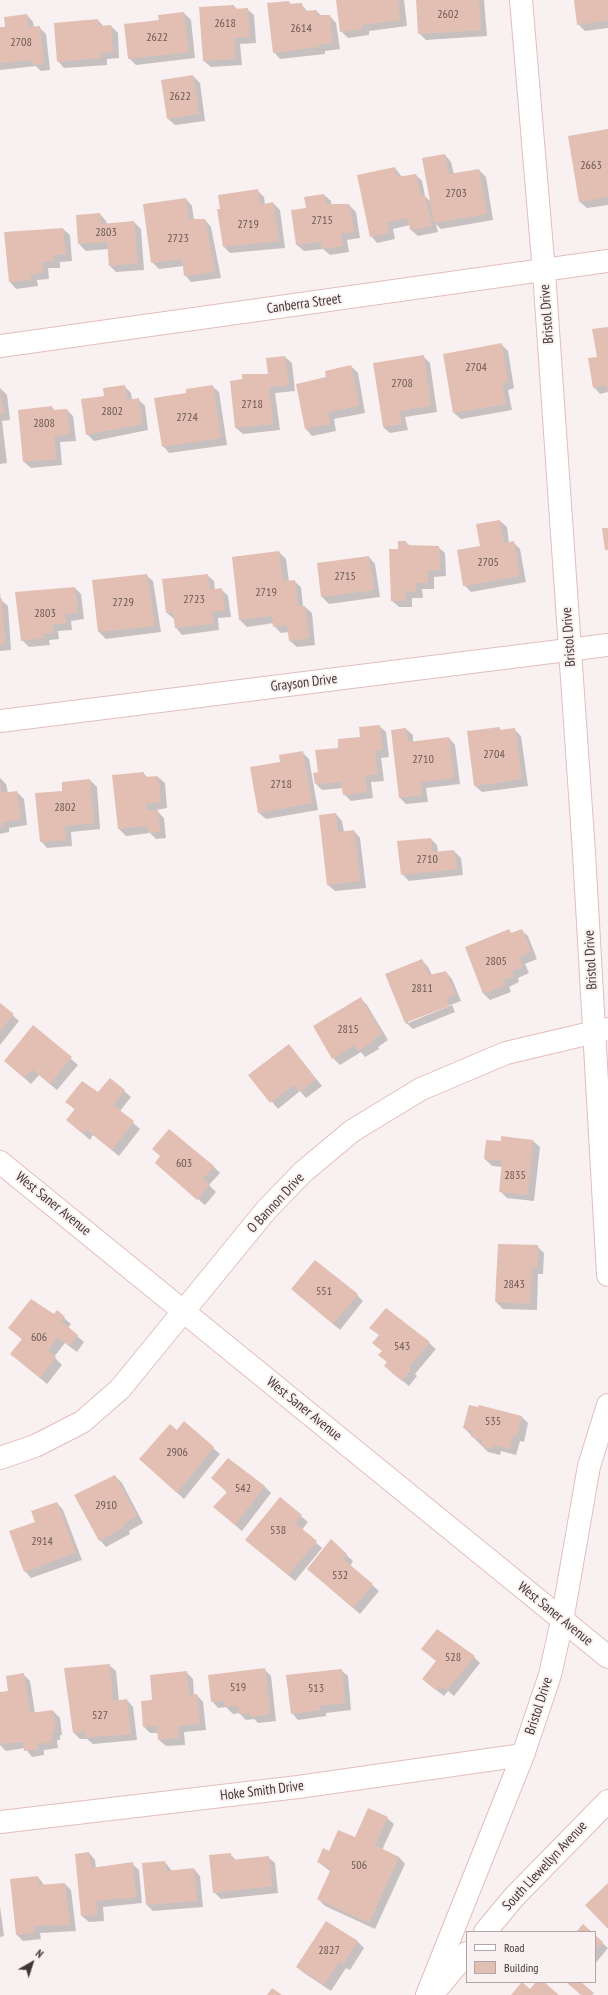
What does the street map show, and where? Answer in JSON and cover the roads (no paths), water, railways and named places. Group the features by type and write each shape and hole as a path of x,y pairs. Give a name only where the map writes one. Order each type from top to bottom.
{"street":[{"name":"Bristol Drive","path":"521,0 544,272 570,650 602,1030 608,1275"},
{"name":"Canberra Street","path":"0,346 544,272 608,261"},
{"name":"Grayson Drive","path":"0,721 608,645"},
{"name":"O Bannon Drive","path":"0,1458 35,1446 82,1422 120,1389 185,1312 267,1209 303,1172 352,1131 421,1090 506,1053 602,1030"},
{"name":"West Saner Avenue","path":"0,1162 608,1657"},
{"name":"Bristol Drive","path":"427,1995 482,1853 523,1754 550,1675 562,1621 589,1466 608,1405"},
{"name":"Hoke Smith Drive","path":"0,1822 298,1787 523,1754"},
{"name":"South Llewellyn Avenue","path":"486,1931 514,1897 608,1801"},
{"path":"432,1995 466,1954"}]}
